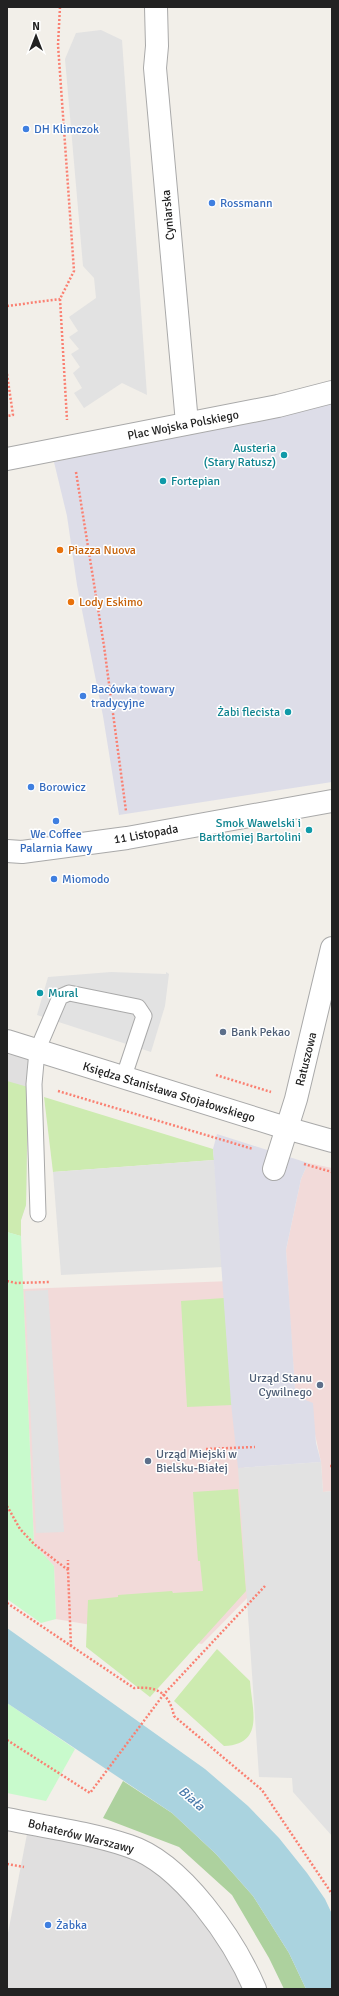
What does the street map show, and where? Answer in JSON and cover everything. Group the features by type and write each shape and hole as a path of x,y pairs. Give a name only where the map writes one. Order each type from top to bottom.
{"street":[{"name":"Cyniarska","path":"156,7 157,46 155,68 187,423"},
{"name":"Plac Wojska Polskiego","path":"7,458 278,406 332,392"},
{"name":"11 Listopada","path":"7,851 22,852 127,838 332,801"},
{"name":"Ratuszowa","path":"276,1163 296,1099 332,948"},
{"name":"Księdza Stanisława Stojałowskiego","path":"7,1042 123,1079 332,1141"},
{"name":"Bohaterów Warszawy","path":"8,1823 130,1846 156,1859 183,1882 222,1928 255,1989"}],"lane":[{"path":"38,1214 34,1084 38,1051 60,997 69,993 138,1007 144,1016 123,1079"}],"path":[{"path":"60,7 58,45 74,271 60,299 67,422 104,646 126,814 127,838"},
{"path":"7,306 60,299"},
{"path":"7,374 13,415 7,416"},
{"path":"34,1084 276,1163 332,1172"},
{"path":"7,1282 50,1282"},
{"path":"206,1449 256,1447"},
{"path":"7,1506 20,1530 34,1544 68,1570"},
{"path":"68,1560 71,1647"},
{"path":"7,1740 90,1793 164,1694 265,1586"},
{"path":"7,1603 134,1688 149,1687 164,1694 172,1706 174,1716 262,1790 332,1894"},
{"path":"7,1864 24,1867"}],"shaded area":[{"path":"101,30 122,40 147,395 122,383 84,408 74,393 82,388 73,373 80,367 71,354 79,349 69,337 78,331 69,317 96,298 94,278 83,266 65,59 76,33"},
{"path":"332,401 332,782 119,815 103,716 77,585 67,516 54,462"},
{"path":"111,972 166,974 166,972 169,974 165,1006 151,1052 37,1015 48,977"},
{"path":"7,1054 29,1059 26,1205 21,1220 21,1236 7,1232"},
{"path":"217,1134 308,1163 301,1179 286,1250 295,1389 303,1399 313,1403 316,1443 321,1462 238,1468 231,1403 213,1149"},
{"path":"214,1160 223,1267 61,1275 53,1172"},
{"path":"308,1163 332,1168 332,1491 323,1492 321,1462 308,1402 298,1395 295,1389 286,1250 301,1179"},
{"path":"231,1281 253,1592 202,1644 56,1619 54,1566 34,1544 23,1289"},
{"path":"48,1290 64,1532 36,1533 25,1291"},
{"path":"321,1462 323,1492 332,1491 332,1836 293,1792 292,1778 259,1777 238,1468"},
{"path":"28,1829 156,1859 255,1989 7,1989 7,1938"}],"green space":[{"path":"7,1081 28,1087 26,1205 21,1220 21,1236 7,1232"},
{"path":"44,1097 213,1149 214,1160 53,1172"},
{"path":"7,1232 21,1236 34,1544 54,1566 56,1619 41,1623 7,1599"},
{"path":"224,1298 232,1405 187,1407 181,1301"},
{"path":"238,1489 246,1591 150,1697 86,1647 88,1600 118,1597 118,1595 172,1591 173,1593 203,1591 200,1561 198,1561 193,1492"},
{"path":"217,1649 250,1681 253,1714 251,1732 246,1739 237,1744 224,1746 174,1701"},
{"path":"7,1703 75,1749 46,1801 7,1793"},
{"path":"123,1781 172,1813 216,1854 253,1896 289,1953 306,1989 284,1989 269,1958 232,1895 179,1847 103,1818"}],"water":[{"name":"Biała","path":"7,1628 205,1769 248,1806 279,1838 307,1873 325,1899 332,1914 332,1989 306,1989 289,1953 253,1896 216,1854 172,1813 7,1703"}],"place":[{"name":"DH Klimczok","path":"26,129"},
{"name":"Rossmann","path":"212,203"},
{"name":"Austeria (Stary Ratusz)","path":"284,455"},
{"name":"Fortepian","path":"163,481"},
{"name":"Piazza Nuova","path":"60,550"},
{"name":"Lody Eskimo","path":"71,602"},
{"name":"Bacówka towary tradycyjne","path":"83,696"},
{"name":"Żabi flecista","path":"288,712"},
{"name":"Borowicz","path":"31,787"},
{"name":"We Coffee Palarnia Kawy","path":"56,821"},
{"name":"Smok Wawelski i Bartłomiej Bartolini","path":"309,830"},
{"name":"Miomodo","path":"54,879"},
{"name":"Mural","path":"40,993"},
{"name":"Bank Pekao","path":"223,1032"},
{"name":"Urząd Stanu Cywilnego","path":"320,1385"},
{"name":"Urząd Miejski w Bielsku-Białej","path":"148,1461"},
{"name":"Żabka","path":"48,1925"}]}
